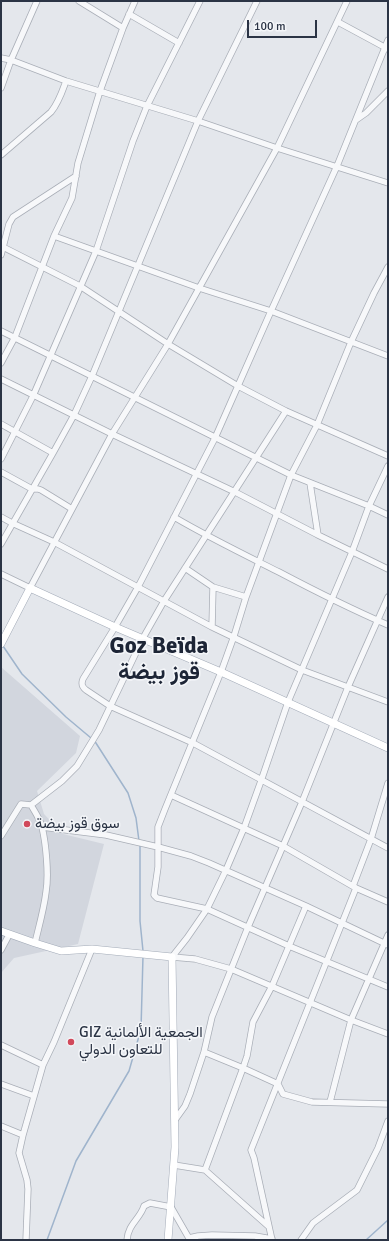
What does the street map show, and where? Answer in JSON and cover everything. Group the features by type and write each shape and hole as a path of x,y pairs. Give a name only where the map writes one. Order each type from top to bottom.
{"main road":[{"path":"1,644 30,588 115,627 221,672 388,748"},
{"path":"1,931 9,935 61,951 92,949 172,957 175,1120 174,1165 168,1240"}],"street":[{"path":"1,88 11,60 37,1"},
{"path":"79,1 123,28"},
{"path":"1,363 14,337 54,236 72,198 82,149 100,91 123,28 135,1"},
{"path":"1,459 33,396 96,251 133,141 147,106 200,1"},
{"path":"1,544 54,453 74,415 92,376 198,121 256,1"},
{"path":"1,574 30,588 112,434 168,344 277,148 347,1"},
{"path":"129,14 179,42"},
{"path":"338,22 386,49"},
{"path":"388,40 386,49 337,166 215,438 138,587 82,679 83,687 86,690 110,706 193,743 261,781 388,848"},
{"path":"1,58 388,183"},
{"path":"1,155 51,112 60,98 66,80"},
{"path":"356,120 366,113 388,91"},
{"path":"1,255 9,224 13,217 76,176"},
{"path":"54,236 199,288 271,311 388,356"},
{"path":"2,247 80,286 168,344 238,386 286,411 388,456"},
{"path":"388,267 351,342 317,425 291,475 246,597 221,672 158,827 158,867 154,895 157,898 207,909 289,946 388,987"},
{"path":"1,331 291,475 388,515"},
{"path":"1,379 33,396 278,513 318,535 388,569"},
{"path":"1,836 21,804 31,805 62,781 77,766 99,730 143,638 164,602 286,411"},
{"path":"1,424 54,453"},
{"path":"172,957 207,909 226,870 244,828 288,702 352,552 369,506 388,466"},
{"path":"1,472 32,489 41,490 72,508"},
{"path":"310,483 318,535"},
{"path":"1,517 54,542 212,627 234,636 302,670 388,702"},
{"path":"174,517 206,535 332,599 388,625"},
{"path":"185,568 213,587 246,597"},
{"path":"212,627 213,587"},
{"path":"175,1120 185,1106 190,1094 204,1052 212,1017 248,927 302,802 348,687 388,597"},
{"path":"127,1240 130,1228 142,1212 144,1206 150,1203 171,1207 190,1239 198,1236 212,1235 256,1236 272,1240 252,1150 342,924 371,839 388,783"},
{"path":"171,794 283,846 354,887 388,902"},
{"path":"31,805 42,827 46,856 47,891 35,943"},
{"path":"42,827 106,835 191,856 306,906 386,944"},
{"path":"205,1170 247,1056 253,1022 272,986 306,906"},
{"path":"1,950 9,935"},
{"path":"330,1102 351,1020 386,944 388,935"},
{"path":"26,1240 28,1189 27,1180 19,1153 23,1135 43,1066 92,949"},
{"path":"172,957 195,959 231,969 351,1020 388,1034"},
{"path":"1,1045 43,1066"},
{"path":"204,1052 278,1084 283,1094 312,1102 388,1104"},
{"path":"1,1084 34,1096"},
{"path":"301,1240 313,1223 357,1190 378,1148 388,1121"},
{"path":"1,1126 23,1135"},
{"path":"174,1165 205,1170 268,1226"}],"shaded area":[{"name":"سوق قوز بيضة","path":"1,667 80,736 76,753 37,791 44,814 63,834 104,844 78,944 14,958 1,973"}],"waterway":[{"path":"3,646 22,674 66,717 91,738"},
{"path":"94,740 128,793 136,818 139,841"},
{"path":"140,845 140,921 143,951"},
{"path":"47,1240 76,1161 129,1071 141,1029 143,956"},
{"path":"366,1240 388,1220"}],"place":[{"name":"سوق قوز بيضة","path":"27,824"},
{"name":"GIZ الجمعية الألمانية للتعاون الدولي","path":"71,1042"}],"district":[{"name":"Goz Beïda قوز بيضة","path":"159,660"}]}
